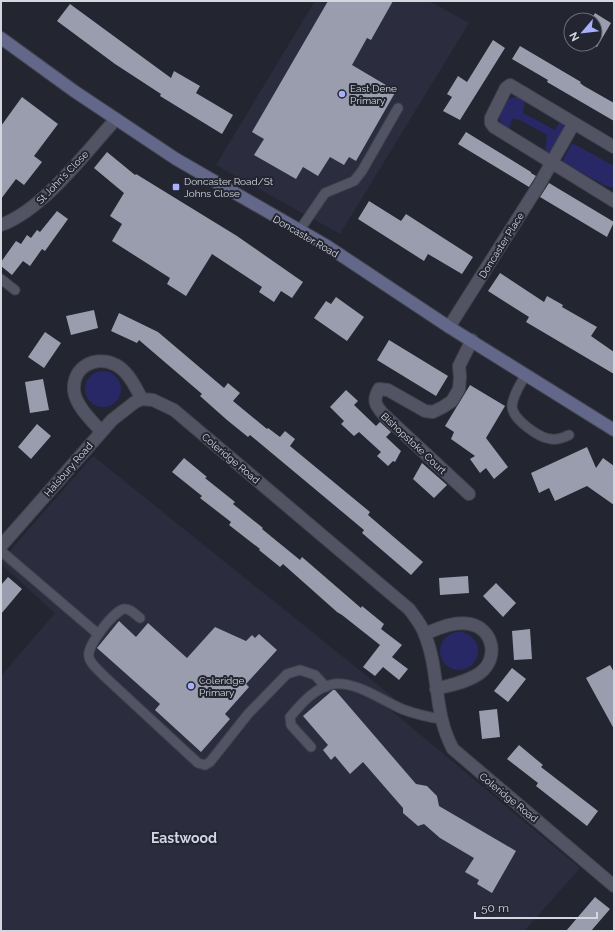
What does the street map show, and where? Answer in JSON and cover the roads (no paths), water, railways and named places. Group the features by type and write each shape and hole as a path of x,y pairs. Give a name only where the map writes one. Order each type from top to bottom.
{"street":[{"name":"Doncaster Road","path":"1,38 116,119 176,159 327,246 449,327 614,430"},
{"path":"614,147 516,87 510,85 506,88 491,118 491,123 494,127 551,164 614,201"},
{"name":"St John's Close","path":"1,225 28,210 46,196 116,119"},
{"name":"Doncaster Place","path":"449,327 551,164 574,123"},
{"name":"Bishopstoke Court","path":"469,494 384,415 375,405 375,396 379,390 388,390 425,410 433,412 443,407 452,401 459,389 459,366 472,340"},
{"path":"101,431 80,404 74,392 75,379 78,371 86,364 94,362 116,365 131,380 142,399"},
{"name":"Halsbury Road","path":"1,546 101,431 112,420 135,402 142,399"},
{"name":"Coleridge Road","path":"142,399 153,400 163,404 188,420 409,609 425,634 430,650 441,719 449,743 463,759 614,886"},
{"path":"425,634 453,624 468,624 479,627 487,634 493,652 490,660 479,674 467,680 436,689"}],"lane":[{"path":"300,231 325,193 354,181 362,171 398,108"},
{"path":"1,279 15,290"},
{"path":"526,374 514,396 512,407 516,417 538,434 550,439 558,439 569,435"},
{"path":"1,551 98,634"},
{"path":"140,618 128,609 123,609 98,634 89,648 89,656 92,663 167,736 198,763 205,765 210,762 248,714 287,674 300,670 314,675 326,687"},
{"path":"311,747 291,725 290,717 305,700 326,687 334,684 349,686 373,695 401,709 423,716 441,719"}],"place":[{"name":"East Dene Primary","path":"342,94"},
{"name":"Doncaster Road/St Johns Close","path":"176,187"},
{"name":"Coleridge Primary","path":"191,686"}],"district":[{"name":"Eastwood","path":"184,838"}]}
